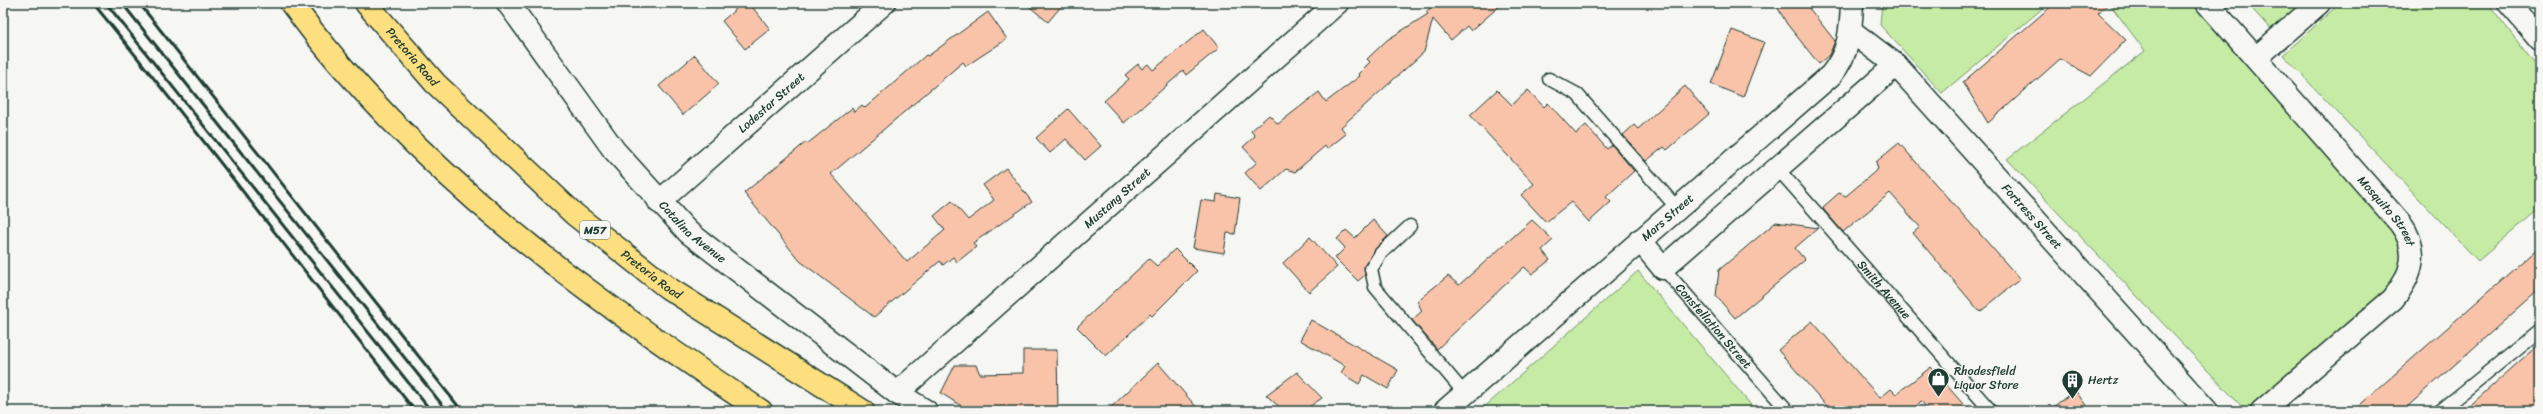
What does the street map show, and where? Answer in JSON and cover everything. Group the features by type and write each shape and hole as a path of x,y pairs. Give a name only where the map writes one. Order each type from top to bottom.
{"main road":[{"path":"291,3 322,45 392,124 443,172 533,250 629,322 761,411"},
{"name":"Pretoria Road","path":"366,3 435,83 574,214 668,288 863,411"}],"street":[{"name":"Catalina Avenue","path":"508,3 614,150 659,202 688,232 717,256 897,393 926,411"},
{"name":"Lodestar Street","path":"659,202 884,3"},
{"name":"Mustang Street","path":"897,393 1337,3"},
{"name":"Mars Street","path":"1445,411 1831,75 1846,50 1851,31 1852,3"},
{"name":"Mosquito Street","path":"2207,3 2400,223 2411,242 2412,252 2410,270 2404,286 2393,299 2262,411"},
{"path":"2256,58 2319,3"},
{"path":"2509,3 2540,39"},
{"name":"Fortress Street","path":"1851,31 1896,65 2207,411"},
{"path":"1663,268 1896,65"},
{"name":"Constellation Street","path":"1640,240 1663,268"}],"lane":[{"path":"1549,79 1576,94 1677,208"},
{"name":"Smith Avenue","path":"1777,168 1990,411"},
{"path":"1410,226 1381,253 1371,269 1375,287 1465,394"},
{"name":"Constellation Street","path":"1663,268 1788,411"},
{"path":"2440,411 2540,330"}],"green space":[{"path":"1882,3 2049,3 1942,93 1880,25"},
{"path":"2109,3 2203,3 2409,237 2398,294 2264,411 2246,411 2007,159 2145,51"},
{"path":"2247,3 2302,3 2272,31"},
{"path":"2340,3 2488,3 2540,71 2540,208 2478,261 2283,55"},
{"path":"1638,271 1756,411 1480,411"}],"building":[{"path":"743,3 749,3 770,29 745,49 722,21"},
{"path":"1025,3 1064,3 1048,22"},
{"path":"1436,3 1503,3 1471,31 1467,26 1451,40 1433,19 1424,52 1341,127 1346,134 1327,149 1325,146 1295,172 1286,169 1261,191 1245,173 1257,162 1243,147 1255,136 1251,131 1269,115 1278,124 1319,92 1326,102 1360,76 1358,74 1370,62 1367,59 1387,40 1428,14 1426,12"},
{"path":"1775,3 1805,3 1835,41 1829,55 1819,64 1787,24"},
{"path":"2055,3 2109,3 2098,13 2126,40 2091,76 2060,59 1988,123 1963,82"},
{"path":"988,12 1007,39 966,66 963,62 831,174 907,262 945,230 934,216 952,201 968,220 994,200 983,185 1006,168 1032,202 973,243 976,247 957,262 953,257 943,265 940,261 874,317 800,261 744,193 806,142 807,144 852,108 854,112 862,105 865,108 926,55 928,56"},
{"path":"1204,29 1219,48 1186,75 1183,71 1124,123 1104,101 1129,79 1125,75 1138,64 1142,69 1148,64 1153,70"},
{"path":"1732,30 1764,42 1743,97 1711,84"},
{"path":"695,55 719,84 683,115 659,86"},
{"path":"1685,86 1709,114 1667,150 1664,147 1646,161 1623,135 1634,125 1638,129"},
{"path":"1497,90 1512,105 1528,90 1544,107 1548,103 1576,134 1586,125 1607,149 1612,145 1634,171 1606,197 1611,202 1589,222 1571,202 1546,222 1521,195 1534,184 1470,115"},
{"path":"1068,109 1101,146 1085,160 1066,139 1050,153 1036,138"},
{"path":"1899,143 2020,279 1980,312 1913,233 1920,227 1890,193 1843,232 1824,210 1823,207 1839,193 1846,196 1878,169 1876,162"},
{"path":"1217,194 1240,198 1235,234 1227,233 1224,253 1193,248 1201,200 1216,202"},
{"path":"1373,220 1388,236 1375,249 1364,266 1365,275 1358,281 1335,258 1345,248 1337,239 1346,230 1355,238"},
{"path":"1532,220 1553,240 1542,250 1550,260 1532,274 1524,267 1437,349 1412,320 1422,311 1417,301 1448,276 1459,285"},
{"path":"1776,222 1818,228 1795,248 1805,260 1735,318 1716,296 1719,270"},
{"path":"1310,237 1337,267 1309,292 1283,263"},
{"path":"2540,246 2540,289 2403,411 2353,411"},
{"path":"1175,249 1197,271 1152,316 1150,314 1106,356 1077,327 1149,259 1157,266"},
{"path":"1311,320 1398,370 1388,389 1364,375 1359,384 1341,373 1345,366 1300,340"},
{"path":"1812,321 1880,398 1891,389 1896,394 1931,367 1969,411 1929,411 1921,401 1911,411 1831,411 1778,350"},
{"path":"2540,343 2540,411 2464,411"},
{"path":"1023,350 1057,350 1058,411 969,411 941,393 955,365 976,365 980,374 1023,373"},
{"path":"1158,363 1200,411 1107,411"},
{"path":"1297,372 1322,398 1303,411 1284,411 1266,395"},
{"name":"Hertz","path":"2075,390 2090,411 2048,411"}],"railway":[{"path":"93,3 175,104 415,411"},
{"path":"106,3 431,411"},
{"path":"122,3 447,411"},
{"path":"139,3 462,411"}],"place":[{"name":"Rhodesfield Liquor Store","path":"1938,398"},
{"name":"Hertz","path":"2072,400"}]}
